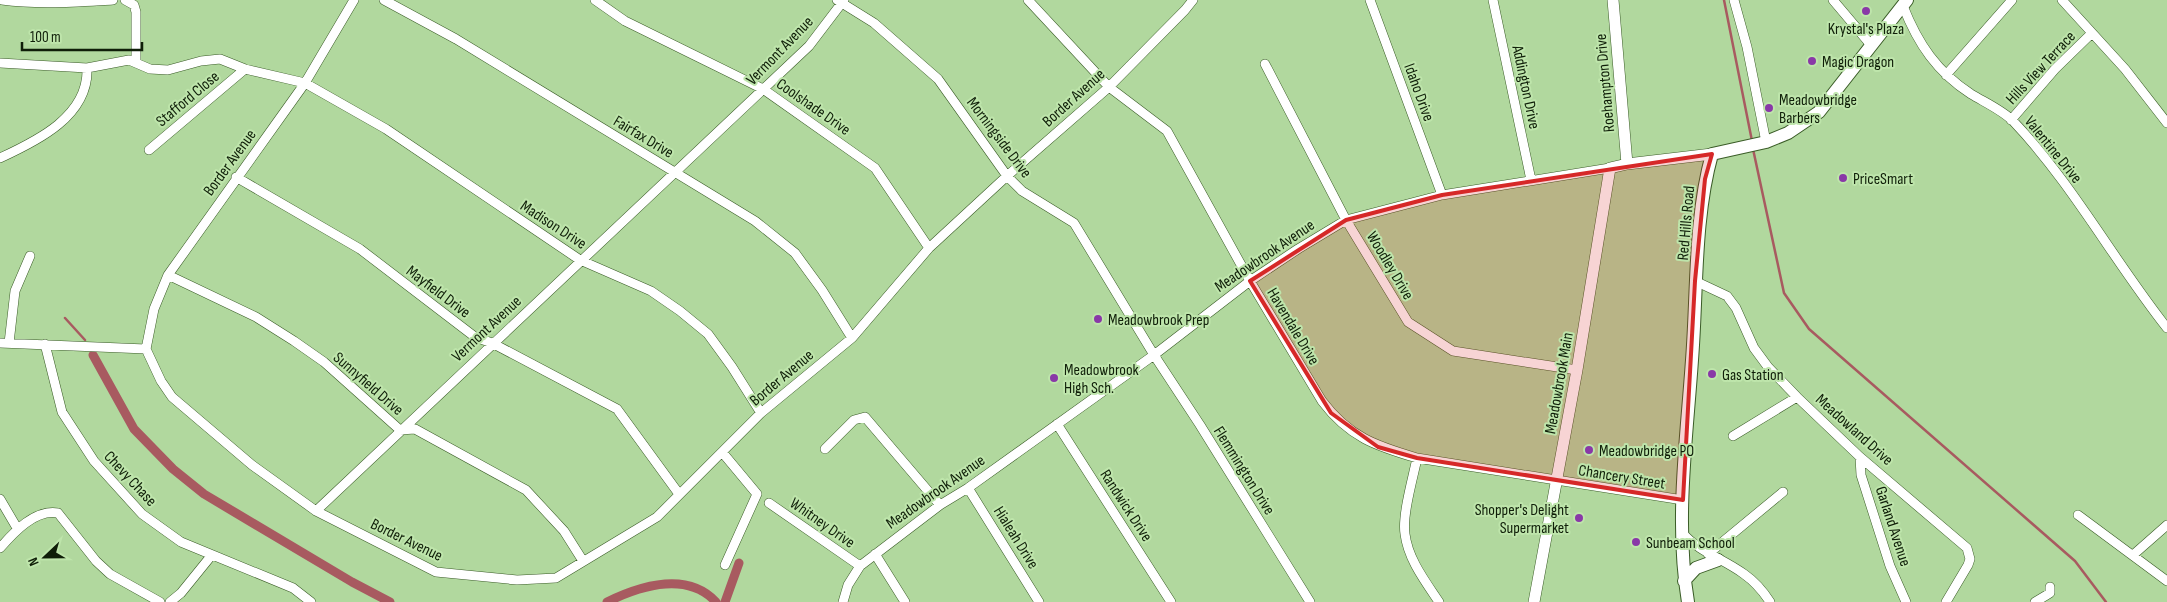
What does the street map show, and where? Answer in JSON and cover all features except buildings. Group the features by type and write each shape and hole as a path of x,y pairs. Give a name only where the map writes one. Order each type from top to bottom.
{"main road":[{"path":"1712,154 1765,141 1788,133 1819,112 1905,3"},
{"name":"Red Hills Road","path":"1688,602 1682,555 1683,500 1695,281 1705,180 1712,154"},
{"path":"1684,581 1696,568 1713,557"}],"street":[{"path":"2,0 50,3 113,0"},
{"path":"0,63 87,68 130,60 136,62 136,12 134,5 125,0"},
{"name":"Border Avenue","path":"146,349 154,309 168,275 236,177 305,83 354,0"},
{"name":"Fairfax Drive","path":"384,0 456,39 755,221 794,253 822,290 852,338"},
{"name":"Coolshade Drive","path":"595,0 625,20 764,89 875,168 929,248"},
{"name":"Havendale Drive","path":"1028,0 1109,87 1167,131 1250,281 1331,413 1352,432 1378,447 1417,458 1557,481"},
{"path":"1180,0 1185,10"},
{"name":"Border Avenue","path":"316,511 436,572 517,580 556,578 658,517 761,413 852,338 929,248 1007,176 1109,87 1193,0"},
{"name":"Idaho Drive","path":"1370,0 1442,195"},
{"name":"Addington Drive","path":"1493,0 1531,180"},
{"name":"Roehampton Drive","path":"1613,0 1627,164"},
{"path":"1734,0 1747,48 1765,141"},
{"path":"1833,0 1871,44"},
{"path":"1946,75 2012,0"},
{"path":"2062,0 2092,32"},
{"name":"Vermont Avenue","path":"316,511 809,46 841,1"},
{"name":"Morningside Drive","path":"841,1 874,23 938,79 1007,176 1022,191 1074,223 1154,355"},
{"name":"Valentine Drive","path":"1905,3 1916,36 1946,75 2011,120 2056,172 2113,255 2167,328"},
{"name":"Hills View Terrace","path":"2011,120 2055,68 2092,32 2125,69 2167,123"},
{"name":"Madison Drive","path":"136,62 150,69 168,70 201,61 220,59 245,69 305,83 386,129 580,260 651,291 680,311 708,334 732,367 761,413"},
{"name":"Woodley Drive","path":"1265,64 1346,220 1408,322 1452,351 1577,370"},
{"path":"0,158 35,140 62,122 82,95 87,82 87,68"},
{"name":"Stafford Close","path":"149,150 245,69"},
{"name":"Meadowbrook Avenue","path":"843,602 848,585 860,566 875,554 940,505 968,488 1154,355 1250,281 1346,220 1442,195 1627,164 1712,154"},
{"name":"Meadowbrook Main","path":"1534,602 1577,370 1610,168"},
{"name":"Mayfield Drive","path":"236,177 360,249 475,337 492,343 617,409 679,494"},
{"path":"30,256 15,291 4,343 146,349 161,381 172,398 252,465 316,511"},
{"name":"Sunnyfield Drive","path":"168,275 256,317 294,341 324,362 400,430 415,429 526,490 564,531 583,561"},
{"name":"Meadowland Drive","path":"1695,281 1727,296 1736,308 1754,348 1768,367 1860,457 1967,548 1970,559 1946,602"},
{"name":"Chevy Chase","path":"45,344 62,412 94,460 142,514 181,542 211,556 293,588 311,602"},
{"name":"Flemmington Drive","path":"1154,355 1200,425 1310,602"},
{"path":"1733,436 1797,397"},
{"path":"825,449 854,420 866,417 940,505"},
{"name":"Randwick Drive","path":"1057,424 1171,602"},
{"path":"722,452 757,494 726,564"},
{"name":"Garland Avenue","path":"1860,457 1861,474 1890,566 1906,602"},
{"path":"1417,458 1404,532 1408,548 1420,574 1439,602"},
{"name":"Chancery Street","path":"1557,481 1683,500"},
{"name":"Hialeah Drive","path":"968,488 1040,602"},
{"path":"1713,557 1783,492"},
{"path":"0,499 17,528"},
{"name":"Whitney Drive","path":"769,503 860,566"},
{"path":"0,548 17,528 48,512 58,514 110,574 160,602"},
{"path":"2078,515 2167,581"},
{"path":"2133,555 2167,525"},
{"path":"1682,533 1694,546 1753,581 1770,602"},
{"path":"875,554 905,602"},
{"path":"170,602 186,587 211,556"},
{"path":"2035,602 2050,593 2050,587"}],"highlighted area":[{"path":"1712,154 1705,179 1695,281 1683,500 1417,458 1378,447 1331,413 1250,281 1346,220 1442,195"}],"waterway":[{"path":"1724,0 1752,141"},
{"path":"1753,149 1784,293 1809,329 2075,561 2106,602"},
{"path":"65,318 85,340"},
{"path":"93,355 134,429 173,469 204,494 352,582 390,602"},
{"path":"725,602 739,563"},
{"path":"607,602 634,591 663,584 691,587 704,592 716,602"}],"place":[{"name":"Krystal's Plaza","path":"1866,11"},
{"name":"Magic Dragon","path":"1812,61"},
{"name":"Meadowbridge Barbers","path":"1769,108"},
{"name":"PriceSmart","path":"1843,178"},
{"name":"Meadowbrook Prep","path":"1098,319"},
{"name":"Gas Station","path":"1712,374"},
{"name":"Meadowbrook High Sch.","path":"1054,378"},
{"name":"Meadowbridge PO","path":"1589,450"},
{"name":"Shopper's Delight Supermarket","path":"1579,518"},
{"name":"Sunbeam School","path":"1636,542"}]}
